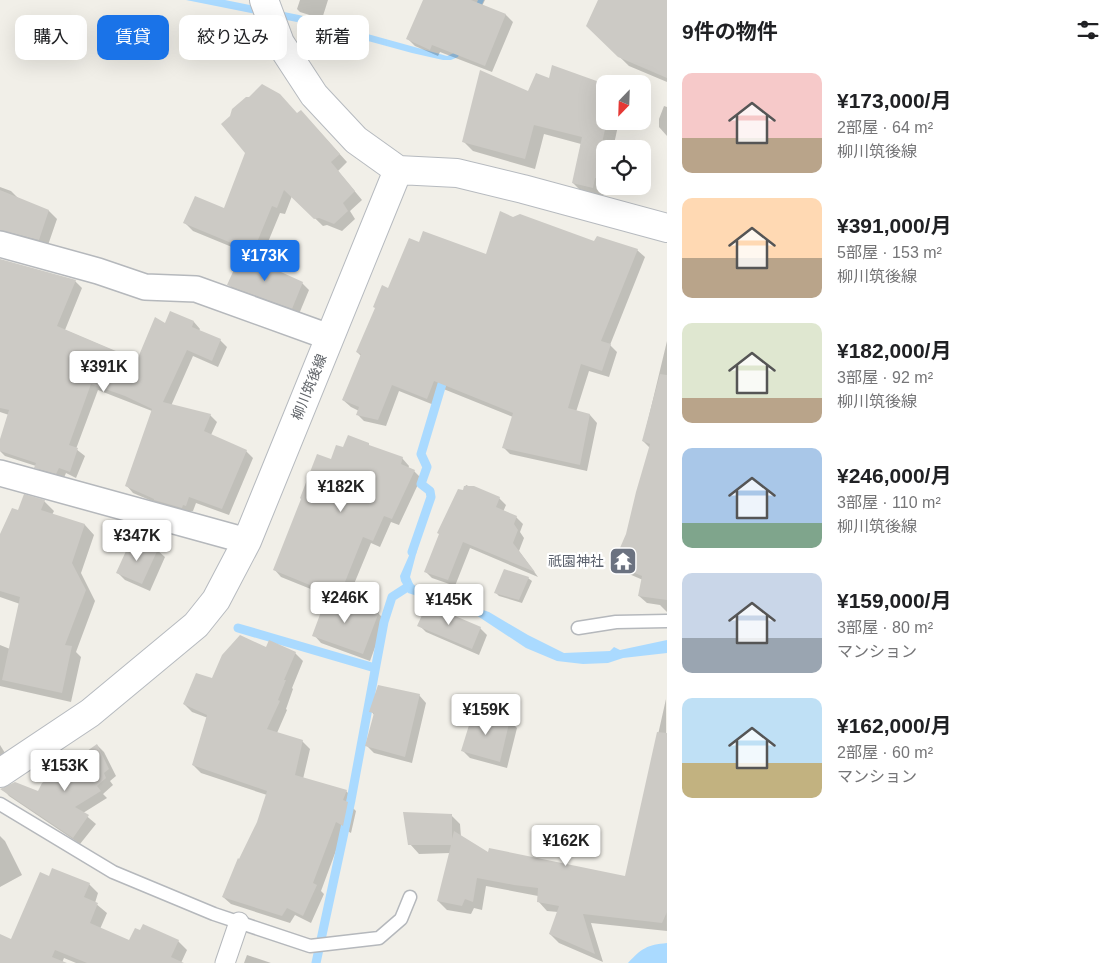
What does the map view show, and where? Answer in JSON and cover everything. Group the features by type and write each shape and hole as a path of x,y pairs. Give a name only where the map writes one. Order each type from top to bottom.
{"main road":[{"path":"264,0 280,43 314,94 356,140 398,170 457,173 667,228"},
{"name":"柳川筑後線","path":"0,773 90,713 196,625 216,600 247,541 398,170"}],"street":[{"path":"0,244 98,271 145,287 196,289 329,337"},
{"path":"0,473 247,541"},
{"path":"225,963 239,922"}],"lane":[{"path":"578,628 616,622 667,621"},
{"path":"0,804 113,872 214,914 310,946 379,938 401,919 410,897"}],"water":[{"path":"186,0 225,0 299,15 297,15 297,22 287,20 287,15 262,15"},
{"path":"478,0 484,0 458,57 451,60 443,60 369,41 369,34 447,56 454,53"},
{"path":"415,542 419,543 410,577 413,584 418,588 489,612 564,653 610,651 614,647 620,650 667,640 667,653 623,658 608,663 583,664 557,661 526,648 476,615 408,593 400,576"},
{"path":"667,943 667,963 628,963 645,948"}],"building":[{"path":"423,0 471,0 506,14 485,66 432,45 430,50 406,39"},
{"path":"598,0 667,0 667,78 618,57 586,26"},
{"path":"552,65 596,81 596,130 605,130 603,140 596,140 596,178 593,188 572,183 582,137 534,125 525,159 462,142 480,70 528,91 536,73 549,78"},
{"path":"262,84 280,94 297,113 301,110 340,154 331,162 355,191 343,203 348,211 334,224 319,218 314,219 284,190 277,208 272,206 253,252 183,223 195,196 224,208 245,153 221,124 230,116 232,109 246,97 249,97"},
{"path":"0,190 49,210 39,240 0,230"},
{"path":"500,211 513,217 520,214 594,241 597,236 638,249 601,341 611,344 602,371 581,364 568,408 590,414 580,465 502,448 513,413 434,381 427,399 392,385 378,420 356,415 359,407 342,400 361,354 356,352 375,308 373,307 382,285 388,288 409,238 419,242 423,231 486,254"},
{"path":"241,254 303,282 292,309 227,285"},
{"path":"0,259 76,280 57,326 137,360 155,317 165,323 170,311 194,321 192,327 221,339 212,361 187,350 163,402 211,414 204,431 247,450 222,509 189,497 186,506 183,505 182,508 154,500 125,486 152,409 125,396 91,384 69,445 78,448 70,472 59,468 56,474 34,468 36,463 0,451 0,439 9,410 0,408"},
{"path":"660,374 667,375 667,600 638,596 642,576 613,564 626,534 650,444 642,441"},
{"path":"348,435 403,457 401,464 415,470 392,519 384,516 373,541 363,537 339,597 273,570 317,454 331,459 336,445 343,447"},
{"path":"464,486 474,486 500,497 496,507 517,516 514,524 518,530 513,543 535,572 463,542 448,580 424,572 439,534 437,533 458,489 463,490"},
{"path":"24,494 45,500 41,510 85,524 72,563 86,590 65,645 72,646 62,693 2,680 20,597 0,591 0,534 12,508 18,510"},
{"path":"131,540 158,549 142,584 116,573"},
{"path":"504,569 529,577 519,600 494,593"},
{"path":"328,593 379,612 363,654 312,636"},
{"path":"427,604 481,627 472,649 417,626"},
{"path":"240,635 266,647 269,640 296,652 284,680 286,680 278,700 280,701 267,729 303,740 295,775 347,790 343,800 348,802 343,826 336,822 313,883 317,885 303,916 287,908 282,916 222,897 238,858 257,822 267,791 192,765 207,715 183,704 196,673 212,678 222,655"},
{"path":"378,685 420,694 405,757 365,746 374,713 369,712"},
{"path":"474,709 510,719 500,762 461,751"},
{"path":"657,732 667,733 667,912 662,923 583,914 595,954 549,934 559,906 537,902 538,888 477,878 473,902 465,899 462,906 437,901 451,845 408,845 403,812 452,814 452,839 454,831 488,852 489,848 625,876"},
{"path":"97,744 109,769 104,773 106,778 97,786 101,791 75,807 89,815 73,838 0,789 15,782 38,791 42,783"},
{"path":"52,868 90,883 84,897 98,903 90,923 129,940 135,928 140,930 143,924 179,940 171,957 184,963 87,963 55,950 52,957 67,963 0,963 0,934 11,939 40,872 49,876"}],"waterway":[{"path":"412,552 431,497 430,491 421,484 427,467 421,454 445,374"},
{"path":"316,963 351,800 384,622 392,597 409,586"},
{"path":"238,628 375,668"}],"place":[{"name":"祇園神社","path":"623,561"}]}
